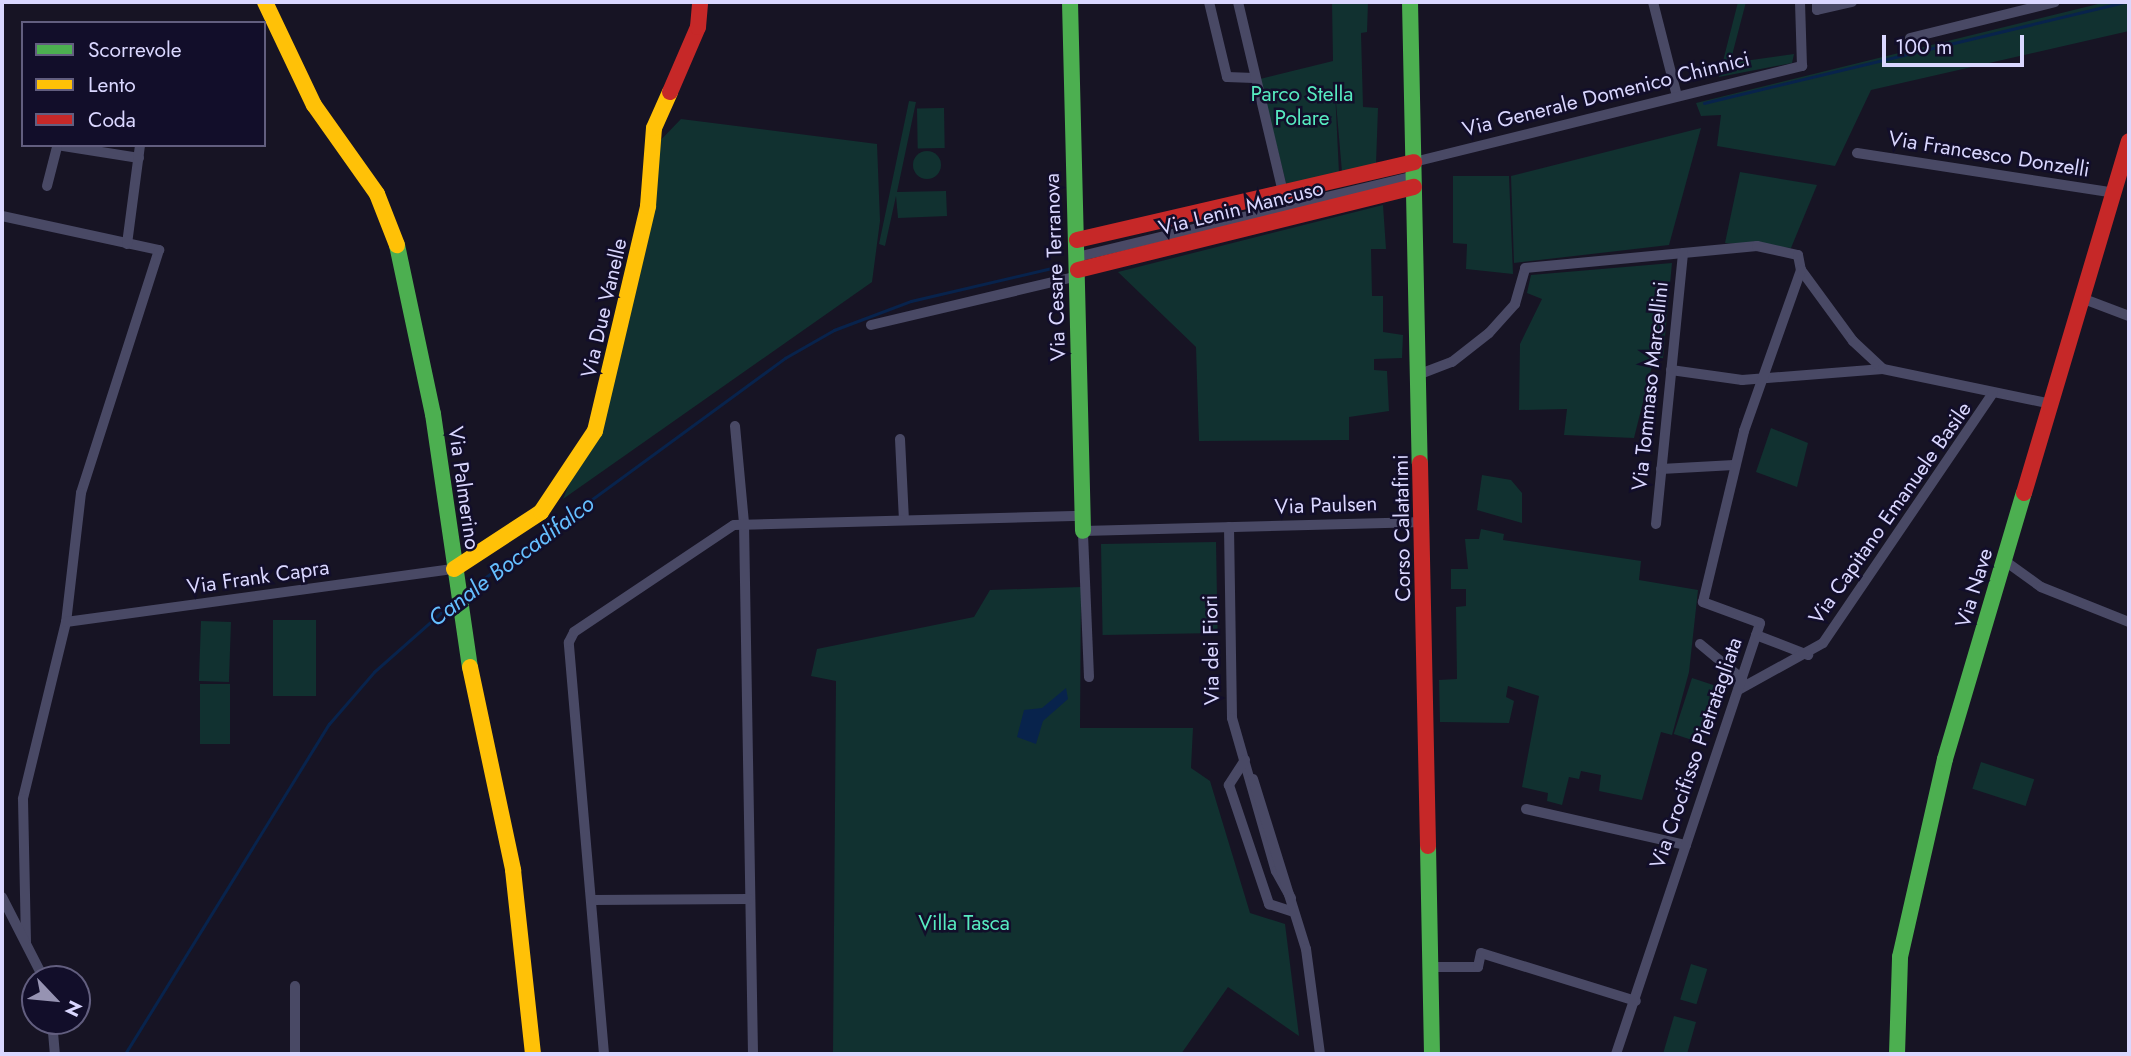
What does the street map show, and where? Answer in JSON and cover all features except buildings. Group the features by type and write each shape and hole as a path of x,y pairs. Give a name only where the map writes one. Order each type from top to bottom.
{"street":[{"name":"Via Palmerino","path":"265,2 314,104 359,163 393,228 433,414 479,730 513,870 533,1054"},
{"name":"Via Due Vanelle","path":"456,577 541,512 595,431 643,231 654,128 698,27 700,2"},
{"name":"Via Cesare Terranova","path":"1070,2 1083,523"},
{"path":"1209,2 1227,77 1254,78"},
{"path":"1238,2 1283,193"},
{"name":"Corso Calatafimi","path":"1410,2 1420,374 1432,1054"},
{"path":"1653,2 1677,96"},
{"name":"Via Generale Domenico Chinnici","path":"1414,175 1677,96 1805,61 1800,2"},
{"path":"1817,2 1817,10 1852,2"},
{"path":"1910,38 2055,2"},
{"name":"Via Nave","path":"1897,1054 1905,932 1959,707 2084,299 2129,141"},
{"path":"47,186 57,147"},
{"path":"64,147 139,158"},
{"path":"127,244 141,147"},
{"name":"Via Francesco Donzelli","path":"1857,153 2114,193"},
{"name":"Via Lenin Mancuso","path":"1077,261 1414,175"},
{"name":"Via Lenin Mancuso","path":"1077,261 1283,193 1414,175"},
{"path":"2,216 159,250 93,443 66,622 23,799 26,942"},
{"path":"1420,374 1452,362 1489,333 1515,304 1525,268 1757,246 1798,254 1801,270 1853,341 1883,369"},
{"name":"Via Tommaso Marcellini","path":"1656,524 1683,253"},
{"path":"871,324 1077,261"},
{"name":"Via Crocifisso Pietratagliata","path":"1616,1054 1636,1001 1760,622 1703,602 1734,465 1801,270"},
{"path":"2084,299 2129,316"},
{"path":"1671,370 1762,378 1883,369 2052,404"},
{"name":"Via Capitano Emanuele Basile","path":"1740,684 1808,655 1823,643 1993,393"},
{"path":"735,426 744,523 748,899 753,1054"},
{"path":"900,439 904,520"},
{"path":"1661,469 1734,465"},
{"name":"Via Paulsen","path":"744,523 904,520 1229,527 1423,522"},
{"path":"604,1054 569,642 610,605 744,523"},
{"path":"1083,523 1089,677"},
{"name":"Via dei Fiori","path":"1229,527 1232,718 1276,871 1291,898 1320,1054"},
{"path":"2005,561 2041,587 2129,622"},
{"name":"Via Frank Capra","path":"66,622 456,577"},
{"path":"1756,635 1808,655"},
{"path":"1700,643 1740,684"},
{"path":"1247,765 1229,785 1269,904 1294,912"},
{"path":"1525,809 1686,845"},
{"path":"2,897 37,965"},
{"path":"592,900 748,899"},
{"path":"1432,967 1478,967 1481,953 1636,1001"},
{"path":"295,986 295,1054"},
{"path":"53,1035 55,1054"}],"green space":[{"name":"Parco Stella Polare","path":"1332,2 1368,2 1367,32 1361,33 1363,107 1378,108 1376,164 1342,172 1335,91 1339,173 1287,187 1260,79 1333,61"},
{"path":"1738,2 1746,2 1730,63 1794,54 1792,63 1719,77"},
{"path":"2106,2 2129,2 2129,31 1871,90 1835,166 1717,146 1721,115 1701,116 1696,103"},
{"path":"909,101 916,102 897,192 946,191 947,216 898,218 896,196 885,246 879,244"},
{"path":"917,108 944,108 945,148 918,148"},
{"path":"681,119 877,144 880,221 872,282 563,499 605,396 653,148"},
{"path":"1701,128 1669,245 1514,263 1511,176"},
{"path":"927,151 937,155 941,165 937,175 927,179 917,175 913,165 917,155"},
{"path":"1740,172 1817,185 1791,248 1725,243"},
{"path":"1453,176 1509,176 1513,274 1466,269 1467,244 1453,243"},
{"path":"1383,205 1386,249 1371,249 1372,296 1383,296 1383,332 1403,335 1402,358 1374,359 1374,370 1387,371 1389,411 1349,417 1349,440 1199,441 1196,347 1118,272"},
{"path":"1672,263 1663,358 1654,358 1634,438 1564,435 1567,409 1519,410 1520,344 1542,299 1527,293 1531,275"},
{"path":"1771,428 1808,443 1797,487 1756,472"},
{"path":"1482,475 1511,480 1522,493 1522,523 1477,510"},
{"path":"1481,529 1504,534 1503,540 1641,561 1639,580 1698,590 1689,672 1672,735 1661,732 1642,800 1599,791 1601,775 1581,771 1579,779 1569,777 1562,805 1547,801 1548,793 1522,787 1539,696 1508,686 1506,697 1514,701 1509,723 1440,722 1439,680 1457,679 1456,607 1466,606 1466,589 1451,589 1451,569 1468,569 1465,539 1479,539"},
{"path":"1216,542 1218,633 1103,635 1101,544"},
{"name":"Villa Tasca","path":"1081,587 1080,728 1193,728 1191,768 1210,781 1250,913 1285,924 1299,1036 1228,987 1181,1054 833,1054 836,681 811,676 817,649 974,617 990,590"},
{"path":"273,620 316,620 316,696 273,696"},
{"path":"201,621 231,622 229,682 199,681"},
{"path":"1692,678 1719,687 1700,743 1674,734"},
{"path":"200,684 230,684 230,744 200,744"},
{"path":"1981,762 2034,779 2026,806 1972,789"},
{"path":"1691,964 1707,969 1696,1004 1680,999"},
{"path":"1674,1016 1696,1022 1687,1054 1663,1054"}],"water":[{"path":"1066,688 1068,699 1043,721 1036,744 1017,737 1024,710 1042,708"}],"waterway":[{"name":"Canale Boccadifalco","path":"1704,103 2124,2"},
{"name":"Canale Boccadifalco","path":"464,593 785,358 834,330 911,301 1060,266"},
{"name":"Canale Boccadifalco","path":"125,1054 329,724 374,672 453,602"}],"traffic: fast":[{"path":"1070,2 1083,531"},
{"path":"1410,2 1420,463"},
{"path":"397,245 433,414 470,667"},
{"path":"1897,1054 1900,957 1945,759 2024,493"},
{"path":"1428,846 1432,1054"}],"traffic: slow":[{"path":"265,2 314,105 377,194 397,245"},
{"path":"454,569 541,512 595,431 648,206 654,128 670,92"},
{"path":"470,667 513,870 533,1054"}],"traffic: jam":[{"path":"670,92 698,27 700,2"},
{"path":"2024,493 2129,141"},
{"path":"1077,240 1414,162"},
{"path":"1078,270 1414,187"},
{"path":"1420,463 1428,846"}]}
